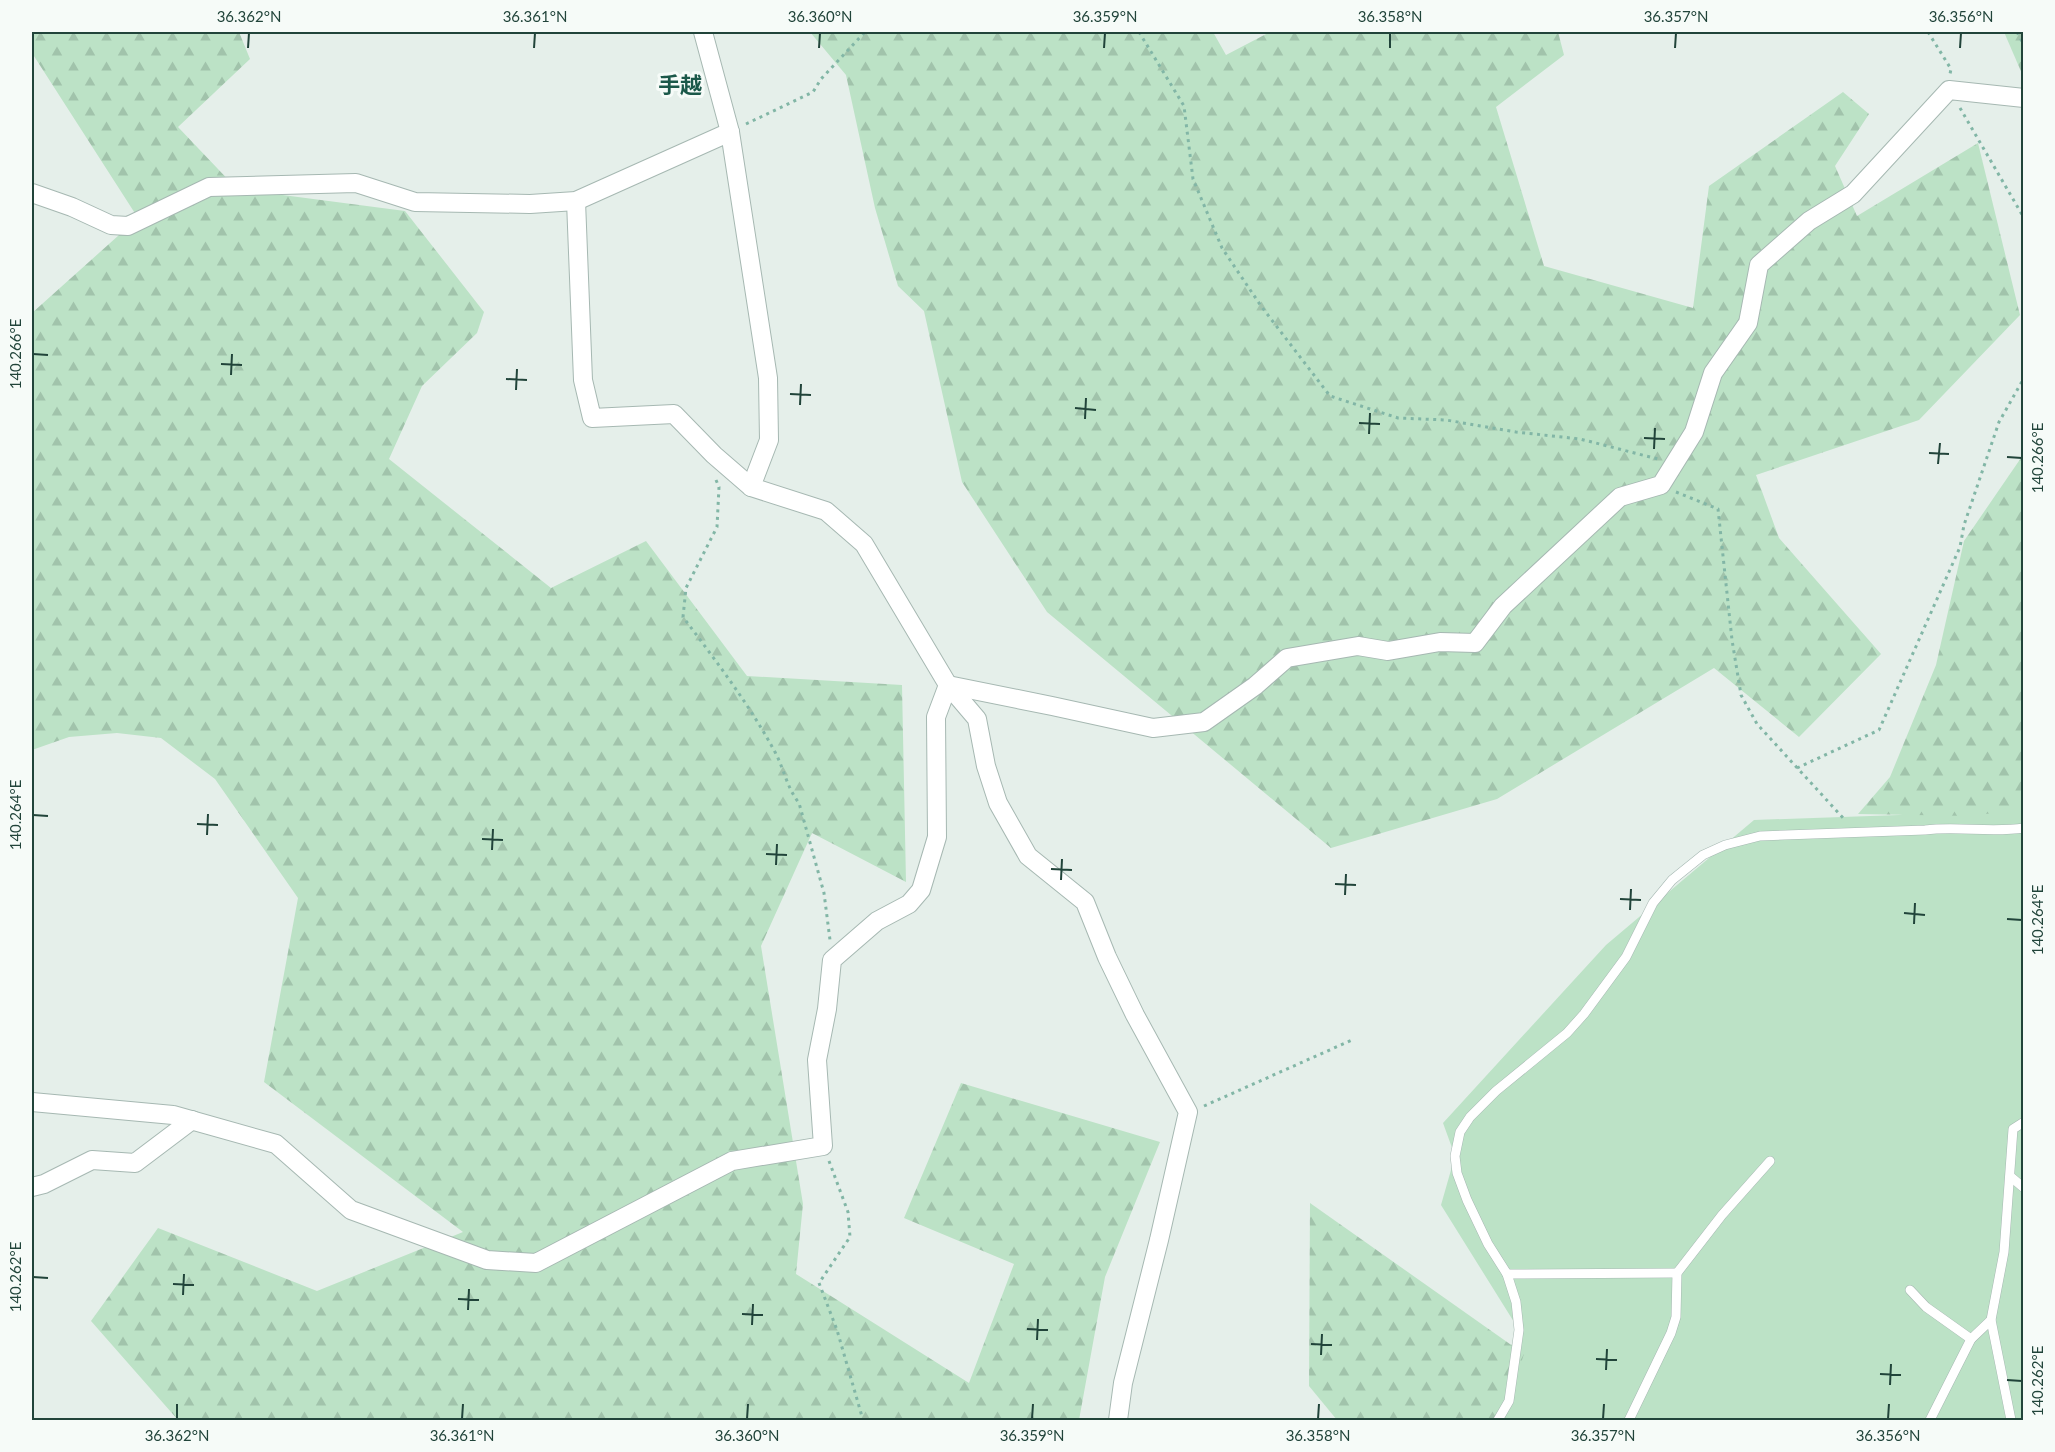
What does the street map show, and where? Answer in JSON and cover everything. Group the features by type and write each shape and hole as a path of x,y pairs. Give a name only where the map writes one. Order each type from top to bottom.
{"street":[{"path":"703,32 730,132 768,378 769,440 751,486"},
{"path":"948,685 1153,728 1204,722 1255,686 1287,658 1358,646 1388,651 1440,642 1475,643 1503,606 1620,497 1661,485 1694,432 1713,373 1748,323 1760,265 1809,220 1853,194 1949,90 2024,98"},
{"path":"32,193 72,207 111,225 128,226 209,186 356,183 415,202 530,204 576,201 730,132"},
{"path":"576,201 583,380 592,418 674,414 714,454 751,486 826,511 864,544 948,685 977,719 986,766 998,803 1028,856 1085,902 1107,957 1135,1015 1188,1112 1123,1383 1118,1420"},
{"path":"32,1102 173,1115 276,1144 351,1210 487,1260 536,1263 732,1161 823,1146 817,1060 827,1009 832,960 877,921 909,904 921,891 937,837 936,717 948,685"},
{"path":"32,1187 44,1184 92,1160 135,1163 192,1120"}],"lane":[{"path":"1498,1420 1509,1401 1519,1330 1516,1302 1508,1274 1488,1244 1457,1173 1455,1156 1460,1132 1496,1091 1567,1034 1584,1014 1626,957 1653,903 1672,880 1703,855 1725,845 1760,836 1925,831 1944,828 2009,830 2024,828"},
{"path":"2011,1420 1991,1320 2004,1252 2013,1129 2024,1122"},
{"path":"1629,1420 1671,1333 1676,1317 1677,1273 1722,1215 1770,1161"},
{"path":"2011,1178 2024,1188"},
{"path":"1508,1274 1677,1273"},
{"path":"1910,1290 1926,1307 1967,1336"},
{"path":"1930,1420 1967,1336 1991,1320"}],"path":[{"path":"730,132 813,92 820,79 865,32"},
{"path":"1139,32 1184,106 1193,179 1222,248 1261,306 1330,396 1398,418 1446,420 1516,432 1580,439 1658,459 1661,485 1718,509 1732,640 1742,695 1757,724 1856,832"},
{"path":"1928,32 1951,69 1949,90 2024,218"},
{"path":"2017,32 2024,45"},
{"path":"1797,768 1880,730 1960,547 1968,514 1999,422 2024,378"},
{"path":"714,454 716,482 719,487 717,527 686,588 683,617 728,677 770,744 792,795 799,803 824,893 832,960"},
{"path":"1188,1112 1352,1040"},
{"path":"823,1146 848,1212 850,1237 819,1283 837,1330 863,1420"}],"green space":[{"path":"32,32 239,32 250,59 178,127 237,189 405,211 484,312 477,333 422,386 389,459 551,588 646,541 747,676 902,685 906,882 812,833 761,946 803,1204 796,1274 969,1383 1014,1264 904,1218 961,1083 1160,1142 1105,1277 1079,1420 178,1420 91,1321 158,1228 317,1291 463,1232 264,1082 298,898 215,779 161,738 117,733 69,737 32,750 32,313 138,218 32,53"},
{"path":"810,32 1213,32 1226,55 1270,32 1558,32 1564,55 1496,107 1544,266 1693,308 1709,186 1843,92 1869,114 1835,166 1857,216 1978,143 2020,315 1919,420 1756,475 1779,538 1881,654 1799,737 1714,668 1497,799 1331,848 1047,612 962,482 924,311 898,286 875,208 846,75"},
{"path":"2004,32 2023,32 2023,76"},
{"path":"2023,455 2023,809 1971,816 1858,814 1890,777 1936,665 1964,541"},
{"path":"2023,780 2023,1420 1473,1420 1519,1330 1441,1205 1455,1156 1443,1123 1606,945 1754,820 1899,815"},
{"path":"1310,1203 1524,1354 1502,1420 1337,1420 1309,1386"}],"district":[{"name":"手越","path":"680,85"}]}
